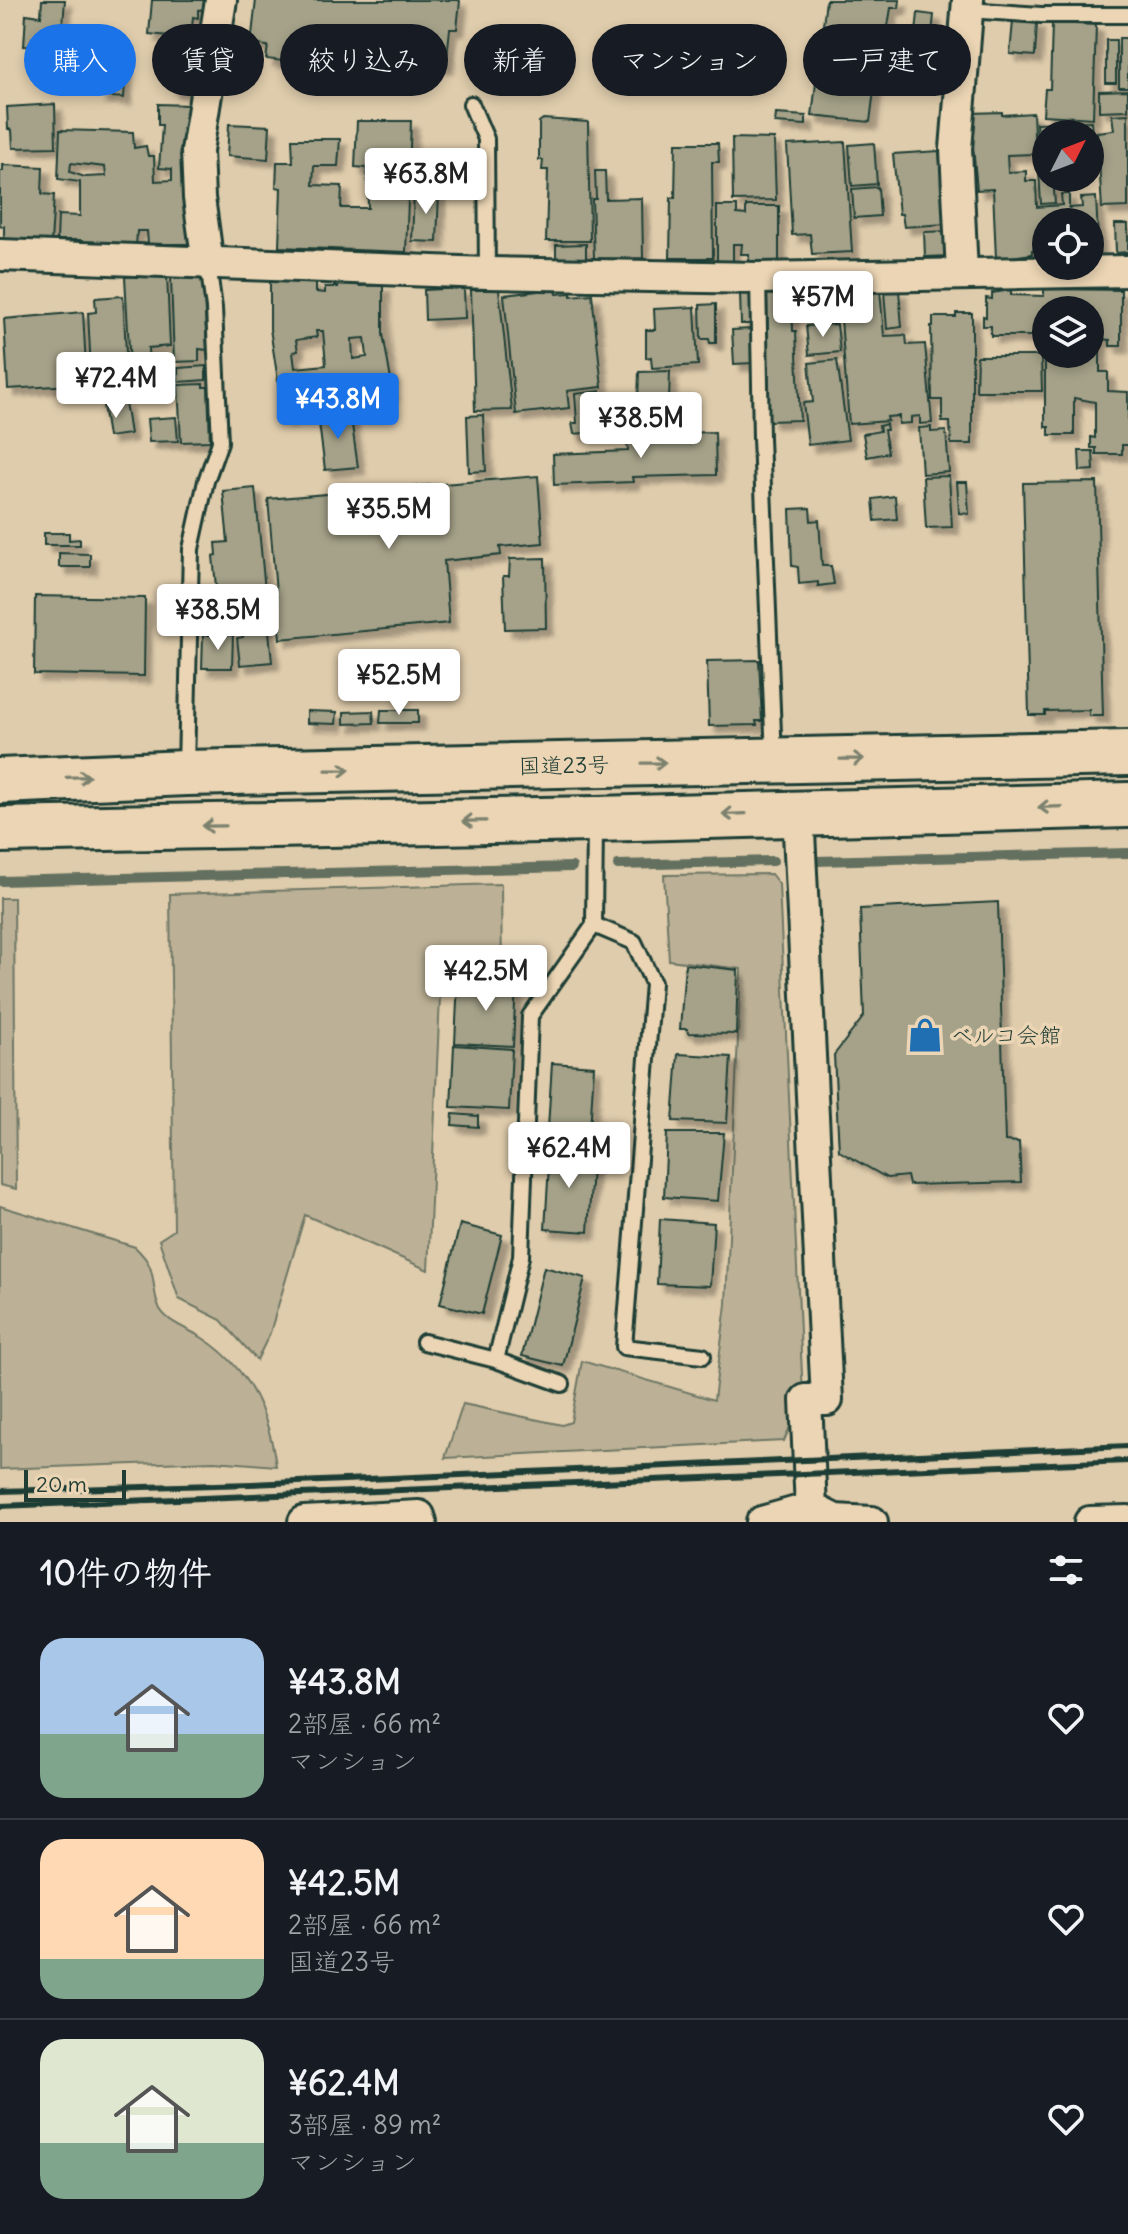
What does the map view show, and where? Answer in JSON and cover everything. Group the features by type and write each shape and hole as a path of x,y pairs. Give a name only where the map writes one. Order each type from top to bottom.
{"highway":[{"name":"国道23号","path":"0,781 186,773 1128,753"},
{"path":"0,830 1128,805"}],"street":[{"path":"208,264 199,198 197,151 221,0"},
{"path":"962,273 956,149 968,5"},
{"path":"0,255 487,273 758,278 1128,271"},
{"path":"798,812 827,1400 806,1400 827,1517"},
{"path":"304,1522 419,1516 421,1522"},
{"path":"762,1522 827,1517 872,1522"},
{"path":"1090,1522 1128,1521"}],"lane":[{"path":"968,5 1041,15 1128,15"},
{"path":"471,104 486,139 487,273"},
{"path":"186,773 191,549 206,481 220,442 214,308 208,264"},
{"path":"758,278 774,761"},
{"path":"496,1360 521,1257 530,1016 594,925 596,819"},
{"path":"594,925 634,942 653,983 624,1347 703,1356"},
{"path":"424,1342 496,1360 562,1384"}],"shaded area":[{"path":"771,874 779,884 803,1396 784,1441 445,1458 463,1404 562,1425 571,1422 582,1361 714,1400 726,1304 741,969 669,960 664,875"},
{"path":"501,884 502,975 441,974 428,1270 305,1215 270,1333 257,1360 221,1320 179,1299 159,1240 174,1230 170,894"},
{"path":"0,898 14,898 16,1189 0,1185"},
{"path":"0,1206 135,1247 150,1266 158,1303 164,1314 201,1337 232,1362 254,1392 268,1428 276,1466 214,1461 0,1469"}],"building":[{"path":"42,0 65,0 63,24 25,24 26,14 41,16"},
{"path":"152,0 207,0 207,9 198,10 198,18 193,17 192,24 152,24 152,34 149,34"},
{"path":"256,0 460,1 457,29 450,29 448,48 448,24 280,24 280,61 266,59 268,46 264,46 264,24 253,24"},
{"path":"826,0 900,0 899,8 891,8 888,24 823,24"},
{"path":"918,13 934,15 933,24 917,24"},
{"path":"1013,21 1037,22 1035,56 1010,54"},
{"path":"1052,23 1096,25 1093,118 1043,115 1045,89 1050,89"},
{"path":"1119,38 1128,38 1128,87 1119,87"},
{"path":"1106,40 1116,40 1116,83 1106,83"},
{"path":"1128,90 1128,110 1099,111 1099,91"},
{"path":"814,96 873,96 870,122 812,116"},
{"path":"55,104 56,147 13,148 7,107"},
{"path":"158,104 189,105 184,164 185,216 190,216 191,244 148,244 147,231 137,231 136,247 80,246 80,240 57,240 58,215 80,216 80,182 58,179 60,130 133,132 134,148 146,146 148,156 154,156 155,181 172,180 172,169 159,168 162,125 158,125","holes":["71,163 105,167 106,176 85,177 70,172"]},
{"path":"970,113 1033,113 1032,154 1007,155 1008,172 1026,171 1026,181 1032,181 1032,192 1036,192 1037,207 1062,205 1061,194 1069,194 1069,208 1032,208 1032,254 996,259 993,189 977,190"},
{"path":"776,114 806,116 806,125 775,123"},
{"path":"1128,114 1128,207 1102,208 1104,131 1114,130 1112,115"},
{"path":"543,119 588,122 590,241 546,241 548,170 542,170 543,160 539,160 539,122"},
{"path":"357,121 411,121 406,252 279,247 281,188 276,187 277,162 293,162 292,139 340,139 338,166 314,166 313,185 342,186 341,208 368,208 367,168 355,167"},
{"path":"229,124 270,126 268,159 227,156"},
{"path":"732,138 774,139 776,200 733,201"},
{"path":"845,142 852,252 812,254 810,234 792,235 787,145"},
{"path":"676,143 718,143 719,162 712,162 713,258 670,258"},
{"path":"874,143 877,184 852,186 849,145"},
{"path":"939,151 945,224 904,227 902,214 899,214 893,154"},
{"path":"3,165 43,167 42,194 54,195 51,243 4,240 4,226 0,226 0,171 3,171"},
{"path":"595,171 605,171 606,199 642,198 643,258 594,259 592,199 596,199"},
{"path":"878,187 880,216 854,218 852,189"},
{"path":"414,191 439,192 437,242 412,241"},
{"path":"1040,192 1054,192 1055,203 1041,204"},
{"path":"1096,197 1097,208 1069,208 1082,207 1081,198"},
{"path":"717,206 737,206 737,214 746,215 746,206 779,206 779,263 749,263 749,254 741,254 742,244 733,244 733,264 717,263"},
{"path":"1115,224 1128,224 1128,252 1116,253"},
{"path":"949,231 951,256 925,257 924,232"},
{"path":"586,244 586,262 556,261 556,245"},
{"path":"167,274 170,346 148,348 150,383 131,384 125,277"},
{"path":"203,277 207,350 199,349 199,361 174,362 171,278"},
{"path":"270,281 316,282 316,292 325,293 325,287 338,287 337,282 360,282 360,286 383,285 383,334 391,393 350,398 351,403 284,420 270,329","holes":["316,331 323,331 326,365 295,368 293,352 298,351 296,340 317,337","365,338 367,357 353,359 352,339"]},
{"path":"464,288 465,318 425,320 424,290"},
{"path":"556,289 557,294 571,293 571,296 592,294 602,387 567,391 569,408 516,414 504,295"},
{"path":"1044,289 1121,290 1121,346 1110,346 1110,340 1104,339 1104,296 1044,296"},
{"path":"471,290 499,290 512,410 475,411"},
{"path":"880,290 884,336 906,335 907,345 925,344 932,423 920,424 920,416 911,417 911,423 899,424 899,416 887,417 888,421 849,424 839,293"},
{"path":"899,290 902,327 887,329 884,291"},
{"path":"1011,290 1011,295 1044,296 1032,296 1032,336 991,336 991,326 983,326 986,298 992,299 992,293"},
{"path":"751,293 752,324 741,324 740,294"},
{"path":"767,293 792,293 800,420 769,421"},
{"path":"123,296 128,391 92,392 88,313 96,312 95,298"},
{"path":"716,304 716,343 710,343 709,339 701,339 700,305"},
{"path":"695,307 698,365 652,368 651,357 646,358 646,330 655,330 654,309"},
{"path":"83,312 87,384 8,389 4,319"},
{"path":"956,313 972,313 972,444 951,444 950,422 942,422 942,400 932,400 933,317 956,317"},
{"path":"837,324 840,352 809,355 806,326"},
{"path":"751,329 753,363 734,364 732,330"},
{"path":"977,356 1032,356 1032,368 1041,368 1042,391 976,391"},
{"path":"837,360 848,440 808,445 803,403 813,402 809,363"},
{"path":"206,366 206,380 178,382 178,368"},
{"path":"1045,368 1100,368 1100,372 1108,372 1108,391 1128,392 1128,445 1122,445 1122,454 1096,454 1096,448 1091,448 1091,437 1095,438 1095,402 1074,398 1074,435 1049,435 1049,427 1045,427"},
{"path":"670,371 669,401 638,400 639,372"},
{"path":"203,384 203,387 208,387 210,441 181,442 178,385"},
{"path":"600,391 604,431 574,434 572,423 577,423 575,394"},
{"path":"125,402 130,434 108,437 103,405"},
{"path":"631,402 663,404 664,429 631,430"},
{"path":"350,411 358,467 325,470 318,415"},
{"path":"483,415 486,471 469,472 467,416"},
{"path":"176,417 178,441 149,442 147,419"},
{"path":"886,424 887,430 884,430 888,453 867,457 863,434 880,431 879,426"},
{"path":"931,427 931,432 946,431 949,472 922,474 919,428"},
{"path":"715,432 716,475 632,477 633,482 554,485 553,454 628,451 626,434"},
{"path":"1079,451 1093,451 1094,470 1080,471"},
{"path":"538,476 543,543 500,547 501,555 444,561 449,623 280,639 268,499"},
{"path":"949,476 952,527 926,528 923,477"},
{"path":"957,482 967,482 969,514 959,513"},
{"path":"1097,482 1103,716 1089,716 1089,710 1045,711 1045,715 1029,715 1023,483"},
{"path":"255,488 272,662 240,665 237,638 243,637 242,623 229,623 228,606 218,607 213,556 217,555 216,543 228,542 223,491"},
{"path":"895,496 897,519 875,521 873,499"},
{"path":"810,508 811,521 819,520 822,566 831,566 834,584 799,584 798,567 792,566 790,509"},
{"path":"44,533 69,533 69,540 80,539 80,545 44,545"},
{"path":"59,553 90,554 90,567 59,567"},
{"path":"545,558 546,628 505,629 503,576 509,576 510,559"},
{"path":"35,596 145,598 144,676 34,674"},
{"path":"203,635 233,635 232,668 202,668"},
{"path":"759,660 762,721 756,721 757,725 709,726 707,661"},
{"path":"381,710 418,710 418,723 380,723"},
{"path":"307,711 337,712 336,724 307,723"},
{"path":"373,711 374,723 344,724 344,712"},
{"name":"ベルコ会館","path":"998,902 1005,1141 1019,1142 1021,1182 909,1185 907,1176 887,1178 839,1151 834,1055 864,1016 860,909"},
{"path":"685,964 738,970 736,1034 688,1033 687,1029 680,1029"},
{"path":"458,980 516,983 513,1046 455,1043"},
{"path":"454,1045 512,1049 509,1110 451,1107"},
{"path":"678,1054 731,1057 727,1123 673,1121"},
{"path":"552,1063 594,1066 589,1147 547,1144"},
{"path":"453,1114 478,1116 478,1127 452,1125"},
{"path":"667,1133 724,1133 718,1201 664,1197"},
{"path":"550,1149 593,1151 588,1232 545,1229"},
{"path":"660,1219 714,1223 710,1286 657,1284"},
{"path":"460,1224 502,1235 482,1314 440,1304"},
{"path":"544,1267 585,1278 563,1366 522,1356"}],"waterway":[{"path":"816,861 1128,853"},
{"path":"618,865 773,861"},
{"path":"0,881 572,867"}],"railway":[{"path":"0,1491 251,1484 1128,1446"},
{"path":"0,1506 1128,1461"}],"place":[{"name":"ベルコ会館","path":"925,1035"}]}
